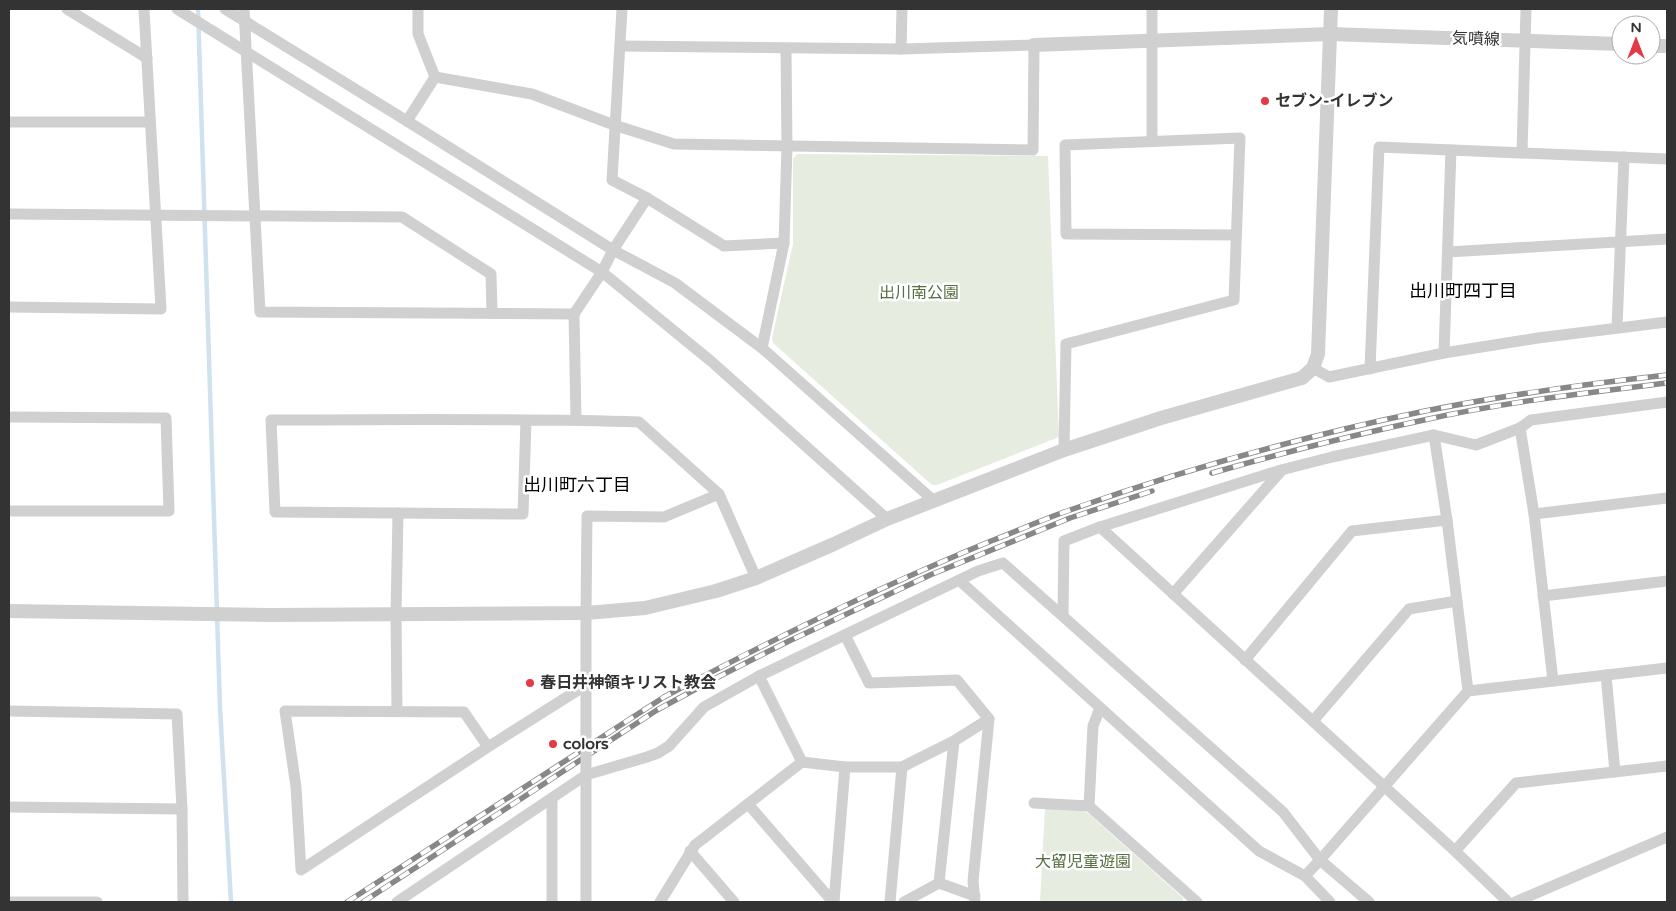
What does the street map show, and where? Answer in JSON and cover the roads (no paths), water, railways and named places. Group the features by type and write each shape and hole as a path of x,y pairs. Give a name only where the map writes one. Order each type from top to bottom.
{"street":[{"path":"68,9 147,58"},
{"path":"9,307 161,309 144,9"},
{"path":"177,9 602,272 712,362 887,519"},
{"path":"225,9 244,15 407,121 613,250 675,283 762,348 934,500"},
{"path":"418,9 418,34 434,77"},
{"path":"622,9 612,180 646,198 724,246 784,243"},
{"path":"902,9 902,49"},
{"path":"1152,9 1152,141"},
{"path":"9,612 271,615 586,613 645,608 716,591 756,578 887,519 1064,450 1161,418 1302,378 1313,368 1318,354 1331,9"},
{"path":"1522,153 1526,9"},
{"path":"244,15 260,312 574,314"},
{"name":"気噴線","path":"1034,45 1330,34 1611,44"},
{"path":"434,77 532,94 614,125 674,144 1032,150 1034,45 902,49 620,46"},
{"path":"762,348 784,243 787,147 786,49"},
{"path":"407,121 434,77"},
{"path":"9,122 150,122"},
{"path":"1064,450 1066,344 1234,300 1240,138 1065,145 1066,234 1236,234"},
{"path":"1370,369 1379,147 1667,159"},
{"path":"1444,353 1451,150"},
{"path":"1617,327 1624,157"},
{"path":"576,420 574,314 602,272 613,250 646,198"},
{"path":"9,214 402,217 491,274 492,313"},
{"path":"1448,252 1667,239"},
{"path":"1313,368 1329,377 1444,353 1617,327 1667,322"},
{"path":"1063,615 1064,541 1100,527 1281,470 1332,457 1434,435 1476,445 1520,428 1531,420 1667,402"},
{"path":"9,417 166,418 169,512 9,511"},
{"path":"526,420 523,514 275,512 271,420 526,420 576,420 639,422 719,494 756,578"},
{"path":"1520,428 1534,514 1553,681"},
{"path":"1434,435 1447,520 1468,691"},
{"path":"1173,594 1281,470"},
{"path":"586,902 587,516 664,517 719,494"},
{"path":"1534,514 1667,498"},
{"path":"397,711 398,513"},
{"path":"1245,660 1352,531 1447,520"},
{"path":"1100,527 1455,851 1508,902"},
{"path":"398,902 586,775 658,753 669,746 704,706 759,676 978,571 1003,563 1283,812 1320,860 1369,902"},
{"path":"960,581 1259,851 1305,876 1330,902"},
{"path":"1543,596 1667,581"},
{"path":"1312,721 1409,608 1457,601"},
{"path":"845,635 869,683 957,680 989,719 973,880 975,899 938,883"},
{"path":"1305,876 1468,691 1667,668"},
{"path":"1606,675 1615,772"},
{"path":"759,676 802,762"},
{"path":"488,747 464,712 284,711 296,787 301,870 586,685"},
{"path":"1089,806 1093,726 1100,708"},
{"path":"9,711 177,714 182,809 183,902"},
{"path":"660,902 695,845 802,762 846,767 902,767 989,719"},
{"path":"938,883 954,740"},
{"path":"1455,851 1516,783 1667,766"},
{"path":"833,902 846,767"},
{"path":"890,902 902,767"},
{"path":"552,798 552,902"},
{"path":"1034,803 1089,806 1197,902"},
{"path":"748,804 833,902"},
{"path":"9,807 182,809"},
{"path":"1515,902 1667,837"},
{"path":"690,851 734,902"},
{"path":"904,902 938,883"},
{"path":"9,902 97,902"}],"waterway":[{"path":"198,9 220,708 231,902"}],"railway":[{"path":"347,902 664,697 744,655 867,596 1040,521 1202,467 1335,431 1455,405 1576,386 1667,375"},
{"path":"1212,473 1344,438 1484,408 1545,398 1667,383"},
{"path":"363,902 657,710 720,676 789,641 930,575 1070,518 1152,491"}],"place":[{"name":"セブン-イレブン","path":"1265,101"},
{"name":"春日井神領キリスト教会","path":"530,683"},
{"name":"colors","path":"553,744"}],"district":[{"name":"出川町四丁目","path":"1463,291"},
{"name":"出川町六丁目","path":"577,485"}],"park label":[{"name":"出川南公園","path":"919,293"},
{"name":"大留児童遊園","path":"1083,862"}]}
